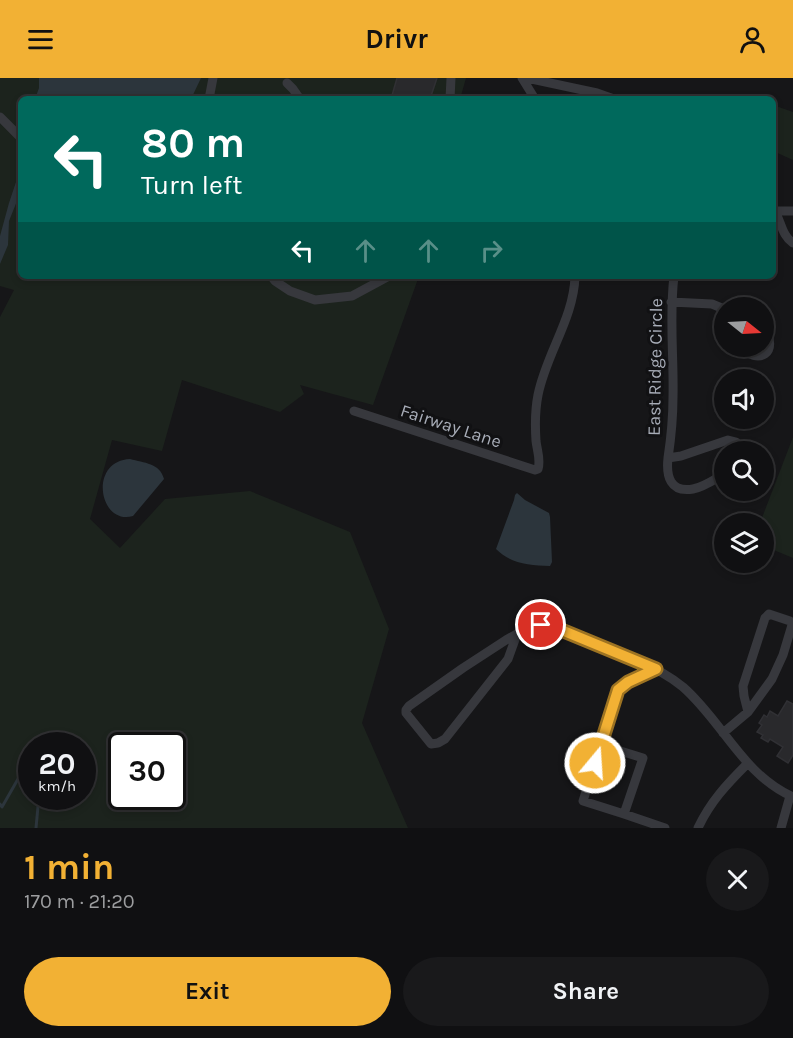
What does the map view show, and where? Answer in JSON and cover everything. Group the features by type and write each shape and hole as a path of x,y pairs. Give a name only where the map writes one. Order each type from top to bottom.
{"street":[{"path":"209,95 213,78"},
{"path":"450,96 451,78"},
{"path":"522,78 533,96"},
{"path":"527,78 606,96"},
{"path":"286,83 298,96"},
{"path":"0,117 18,135"},
{"path":"776,209 793,211"},
{"path":"776,214 783,231 793,243"},
{"path":"274,279 290,291 315,300 352,296 383,279"},
{"name":"Fairway Lane","path":"354,411 535,470 538,469 540,464 536,418 538,397 541,382 572,301 575,279"},
{"name":"East Ridge Circle","path":"674,279 671,302 673,397 668,476 679,488 693,489 714,479"},
{"path":"671,302 714,305"},
{"name":"East Ridge Circle","path":"668,458 714,445"},
{"path":"723,733 748,712 772,679 783,655 792,626 790,621 769,614 765,618 743,686 748,712"},
{"path":"517,634 507,658 445,739 431,744 406,713 409,706 463,668 517,634 531,626 554,627 656,669 692,695 747,764 766,781 792,797 781,828"},
{"path":"656,669 628,682 618,690 583,801 664,828"},
{"path":"601,745 643,758 624,814"},
{"path":"698,828 718,794 747,764"}],"shaded area":[{"path":"0,78 466,78 461,96 18,96 18,279 418,279 373,405 300,385 304,394 280,412 182,380 162,451 112,440 90,519 120,548 165,499 250,491 350,532 389,629 362,723 408,828 0,828 0,317 14,290 0,286"},
{"path":"39,78 201,78 192,96 36,96"},
{"path":"776,106 793,112 793,160 776,152"},
{"path":"18,176 18,198 9,221 8,245 0,264 0,236"},
{"path":"793,437 793,558 774,550 774,513 764,513 768,501 774,501 774,487"},
{"path":"130,459 155,467 164,479 133,516 121,517 112,512 106,503 103,492 104,481 108,470 117,462"},
{"path":"517,493 549,513 552,562 550,566 514,561 496,549"}],"building":[{"path":"397,78 437,78 431,96 392,96"},
{"path":"787,701 793,704 793,755 788,763 777,756 783,747 770,739 768,742 761,738 763,735 757,732 762,725 759,723 764,715 767,717 770,711 778,716"}],"waterway":[{"path":"0,804 2,807 18,779"},
{"path":"36,828 38,810"}],"route":[{"path":"541,625 554,627 609,648 656,669 628,682 618,690 595,763"}]}
